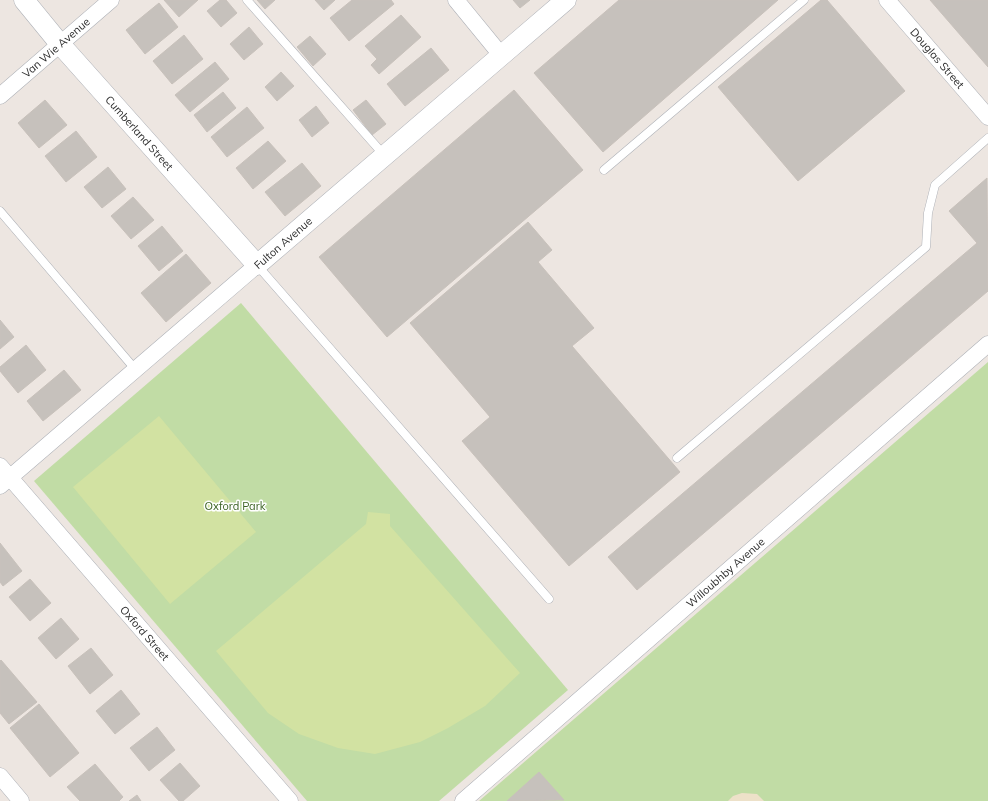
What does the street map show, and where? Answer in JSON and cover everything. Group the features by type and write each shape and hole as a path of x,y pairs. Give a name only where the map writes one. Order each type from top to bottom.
{"street":[{"name":"Cumberland Street","path":"24,0 60,44 256,265"},
{"name":"Van Wie Avenue","path":"0,96 111,0"},
{"path":"456,0 501,55"},
{"name":"Fulton Avenue","path":"3,476 135,370 566,0"},
{"name":"Douglas Street","path":"887,0 988,117"},
{"name":"Willoubhby Avenue","path":"463,801 988,344"},
{"name":"Oxford Street","path":"3,476 290,801"},
{"path":"0,776 21,801"}],"lane":[{"path":"246,0 384,155"},
{"path":"604,170 804,0"},
{"path":"677,458 926,246 928,212 936,185 988,138"},
{"path":"0,211 135,370"},
{"path":"256,265 549,599"}],"green space":[{"name":"Oxford Park","path":"241,303 568,690 439,801 307,801 34,481"},
{"path":"988,362 988,801 479,801"},
{"path":"159,416 256,532 170,604 73,487"},
{"path":"368,512 390,514 390,526 520,673 485,706 448,728 420,742 375,754 338,748 299,734 268,713 216,651 366,524"}],"sand":[{"path":"742,793 757,794 764,801 728,801 733,796"}],"building":[{"path":"164,0 198,0 179,17"},
{"path":"220,0 226,0 237,13 221,27 207,11"},
{"path":"257,0 275,0 265,9"},
{"path":"315,0 335,0 324,10"},
{"path":"352,0 391,0 394,4 349,41 330,18"},
{"path":"513,0 530,0 520,8"},
{"path":"619,0 778,0 603,152 534,73"},
{"path":"821,0 827,0 905,91 798,181 718,87"},
{"path":"930,0 988,0 988,67"},
{"path":"159,3 178,27 145,54 126,30"},
{"path":"401,15 421,37 379,74 371,65 377,59 365,46"},
{"path":"249,27 263,44 244,60 230,44"},
{"path":"184,35 203,59 172,84 153,61"},
{"path":"310,36 326,54 313,66 297,47"},
{"path":"431,48 449,70 405,106 387,84"},
{"path":"215,62 229,79 190,112 175,95"},
{"path":"281,72 294,86 277,101 265,87"},
{"path":"514,90 583,170 387,337 319,257"},
{"path":"223,92 236,108 207,132 194,115"},
{"path":"45,100 67,125 39,148 18,123"},
{"path":"366,100 386,124 372,135 353,110"},
{"path":"316,106 329,123 312,137 299,120"},
{"path":"247,107 264,128 227,157 211,137"},
{"path":"76,131 97,157 66,182 45,156"},
{"path":"268,141 286,161 253,189 236,168"},
{"path":"302,163 321,186 285,216 265,192"},
{"path":"108,167 126,189 102,208 84,187"},
{"path":"987,178 988,291 637,590 608,557 977,243 949,211"},
{"path":"133,197 154,220 131,239 111,216"},
{"path":"528,222 552,250 538,262 594,328 572,346 680,472 569,566 462,441 490,417 410,323"},
{"path":"162,226 183,251 159,271 138,246"},
{"path":"186,254 211,283 166,322 141,293"},
{"path":"0,320 14,337 0,349"},
{"path":"26,345 46,370 18,393 0,371 0,367"},
{"path":"64,370 81,390 43,421 27,401"},
{"path":"0,543 22,571 3,586 0,582"},
{"path":"30,579 51,603 30,621 9,597"},
{"path":"61,618 79,639 56,659 38,638"},
{"path":"91,648 113,675 90,694 68,666"},
{"path":"1,660 37,702 9,724 0,713"},
{"path":"121,690 140,714 115,734 96,711"},
{"path":"39,704 79,753 50,777 10,728"},
{"path":"157,727 175,750 149,771 130,748"},
{"path":"180,763 200,786 183,801 179,801 160,780"},
{"path":"95,764 123,797 119,801 80,801 67,787"},
{"path":"539,772 564,800 507,801"},
{"path":"137,795 141,801 129,801"}]}
